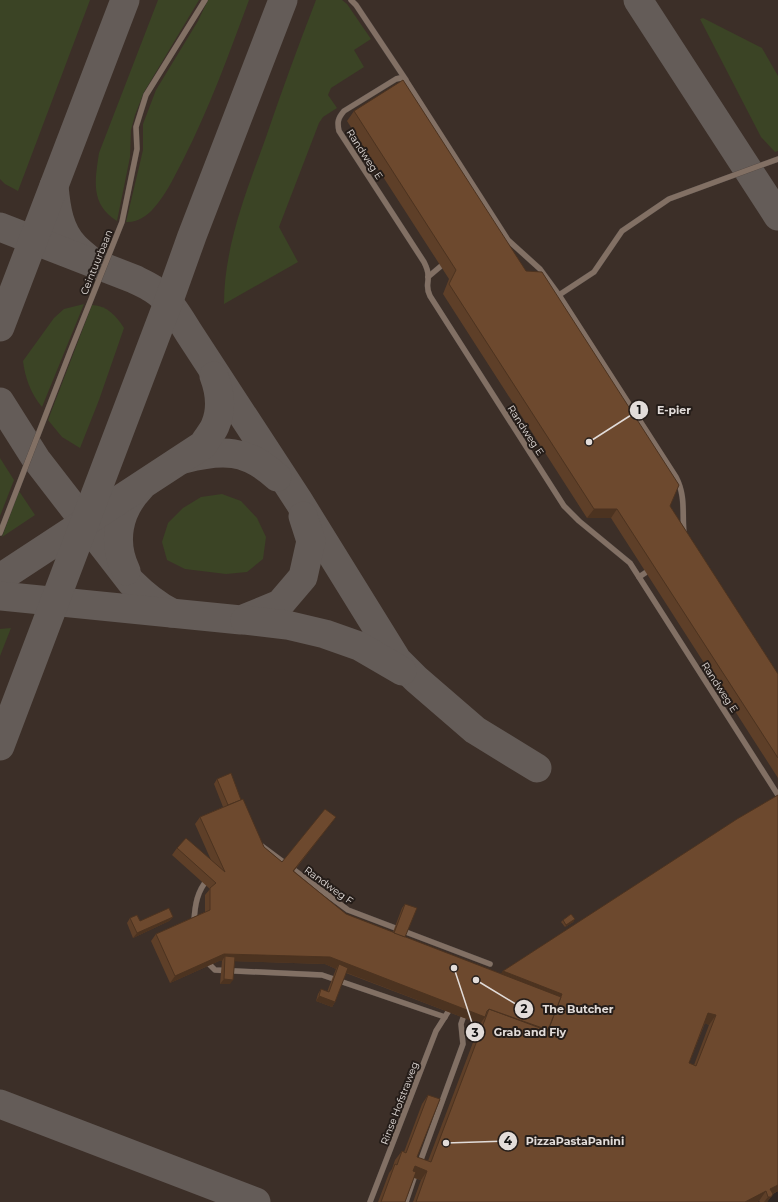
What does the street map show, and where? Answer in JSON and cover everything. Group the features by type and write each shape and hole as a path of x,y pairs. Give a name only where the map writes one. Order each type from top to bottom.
{"lane":[{"name":"Ceintuurbaan","path":"0,533 122,222 137,148 136,127 146,95 205,0"},
{"path":"351,0 356,5 407,82 506,237 540,269 559,295 678,481 683,495 684,531 688,543"},
{"name":"Randweg E","path":"407,82 400,78 396,79 344,111 339,116 337,124 340,131 424,262 428,277 426,288 430,296 564,506 579,521 630,563 778,795"},
{"path":"559,295 594,272 622,231 669,199 778,159"},
{"path":"498,234 506,237"},
{"path":"428,277 441,266"},
{"path":"639,577 646,573"},
{"name":"Randweg F","path":"255,844 260,844 348,910 490,964"},
{"path":"194,921 196,901 203,885 211,877"},
{"name":"Rinse Hofstraweg","path":"210,965 215,970 322,976 447,1015 436,1031 370,1202"},
{"path":"418,1169 463,1044 461,1024 463,1018"},
{"path":"406,1202 414,1178"}],"shaded area":[{"path":"0,0 778,0 778,1191 763,1199 766,1202 0,1202"}],"green space":[{"path":"0,0 90,0 18,191 5,184 0,179"},
{"path":"158,0 199,0 144,92 135,115 131,130 130,157 117,221 108,214 98,199 96,191 96,173 99,153"},
{"path":"208,0 249,0 210,101 170,186 158,204 148,214 137,220 126,222 143,150 143,124 156,90 198,21"},
{"path":"316,0 342,0 347,4 371,39 354,50 364,67 331,88 328,95 337,108 323,117 319,123 279,227 298,262 224,304 228,262 237,220 283,87"},
{"path":"703,18 762,48 778,76 778,151 775,152 761,137 700,19"},
{"path":"84,304 42,407 29,386 23,361 54,318 64,309"},
{"path":"92,305 103,307 111,312 124,328 99,400 80,448 62,437 48,420"},
{"path":"0,458 14,480 0,516"},
{"path":"19,491 35,515 2,537"},
{"path":"222,494 241,501 257,518 266,537 263,559 247,572 226,574 185,569 167,560 162,542 168,523 183,508 201,497"},
{"path":"11,628 0,656 0,629"}],"building":[{"path":"403,80 526,271 542,272 679,485 670,506 778,674 778,758 617,509 594,509 449,284 456,270 354,111"},
{"path":"231,773 241,800 228,805 217,779"},
{"path":"778,795 778,1185 770,1189 773,1194 771,1197 768,1197 766,1191 745,1202 416,1202 427,1171 415,1166 413,1171 416,1172 405,1202 381,1202 395,1164 397,1165 402,1151 406,1153 428,1095 440,1099 417,1157 431,1162 489,1009 548,1031 562,994 503,971 737,819","holes":["708,1013 716,1015 696,1066 689,1063"]},
{"path":"243,799 264,847 282,862 325,809 336,817 293,871 346,914 561,997 548,1030 489,1009 485,1017 330,957 224,954 175,976 156,934 210,910 210,888 216,883 177,848 186,838 225,872 200,817"},
{"path":"405,904 417,908 405,937 394,933"},
{"path":"169,908 173,917 137,933 130,918 137,915 140,921"},
{"path":"571,914 575,919 566,925 563,920"},
{"path":"225,956 235,957 233,980 224,979"},
{"path":"339,964 348,968 335,1002 319,996 321,989 329,992"}],"taxiway":[{"path":"0,327 125,0"},
{"path":"0,746 192,236 283,0"},
{"path":"638,0 778,216"},
{"path":"54,186 57,211 65,234 75,247 90,260"},
{"path":"0,227 134,279 159,293 169,303 298,500 397,660 416,679 475,730 537,768"},
{"path":"0,578 203,445 214,429 219,414 219,395 214,376"},
{"path":"0,402 36,459 131,582 150,599 172,613"},
{"path":"184,459 210,454 234,454 244,456 255,461 277,477"},
{"path":"126,571 119,549 118,538 122,517 133,497 140,488"},
{"path":"0,596 241,620 280,604 303,577 311,541 303,516"},
{"path":"245,620 287,625 325,634 359,646 402,671"},
{"path":"0,1104 256,1202"}],"place":[{"name":"E-pier","path":"589,442"},
{"name":"Grab and Fly","path":"454,968"},
{"name":"The Butcher","path":"476,980"},
{"name":"PizzaPastaPanini","path":"446,1143"}]}
